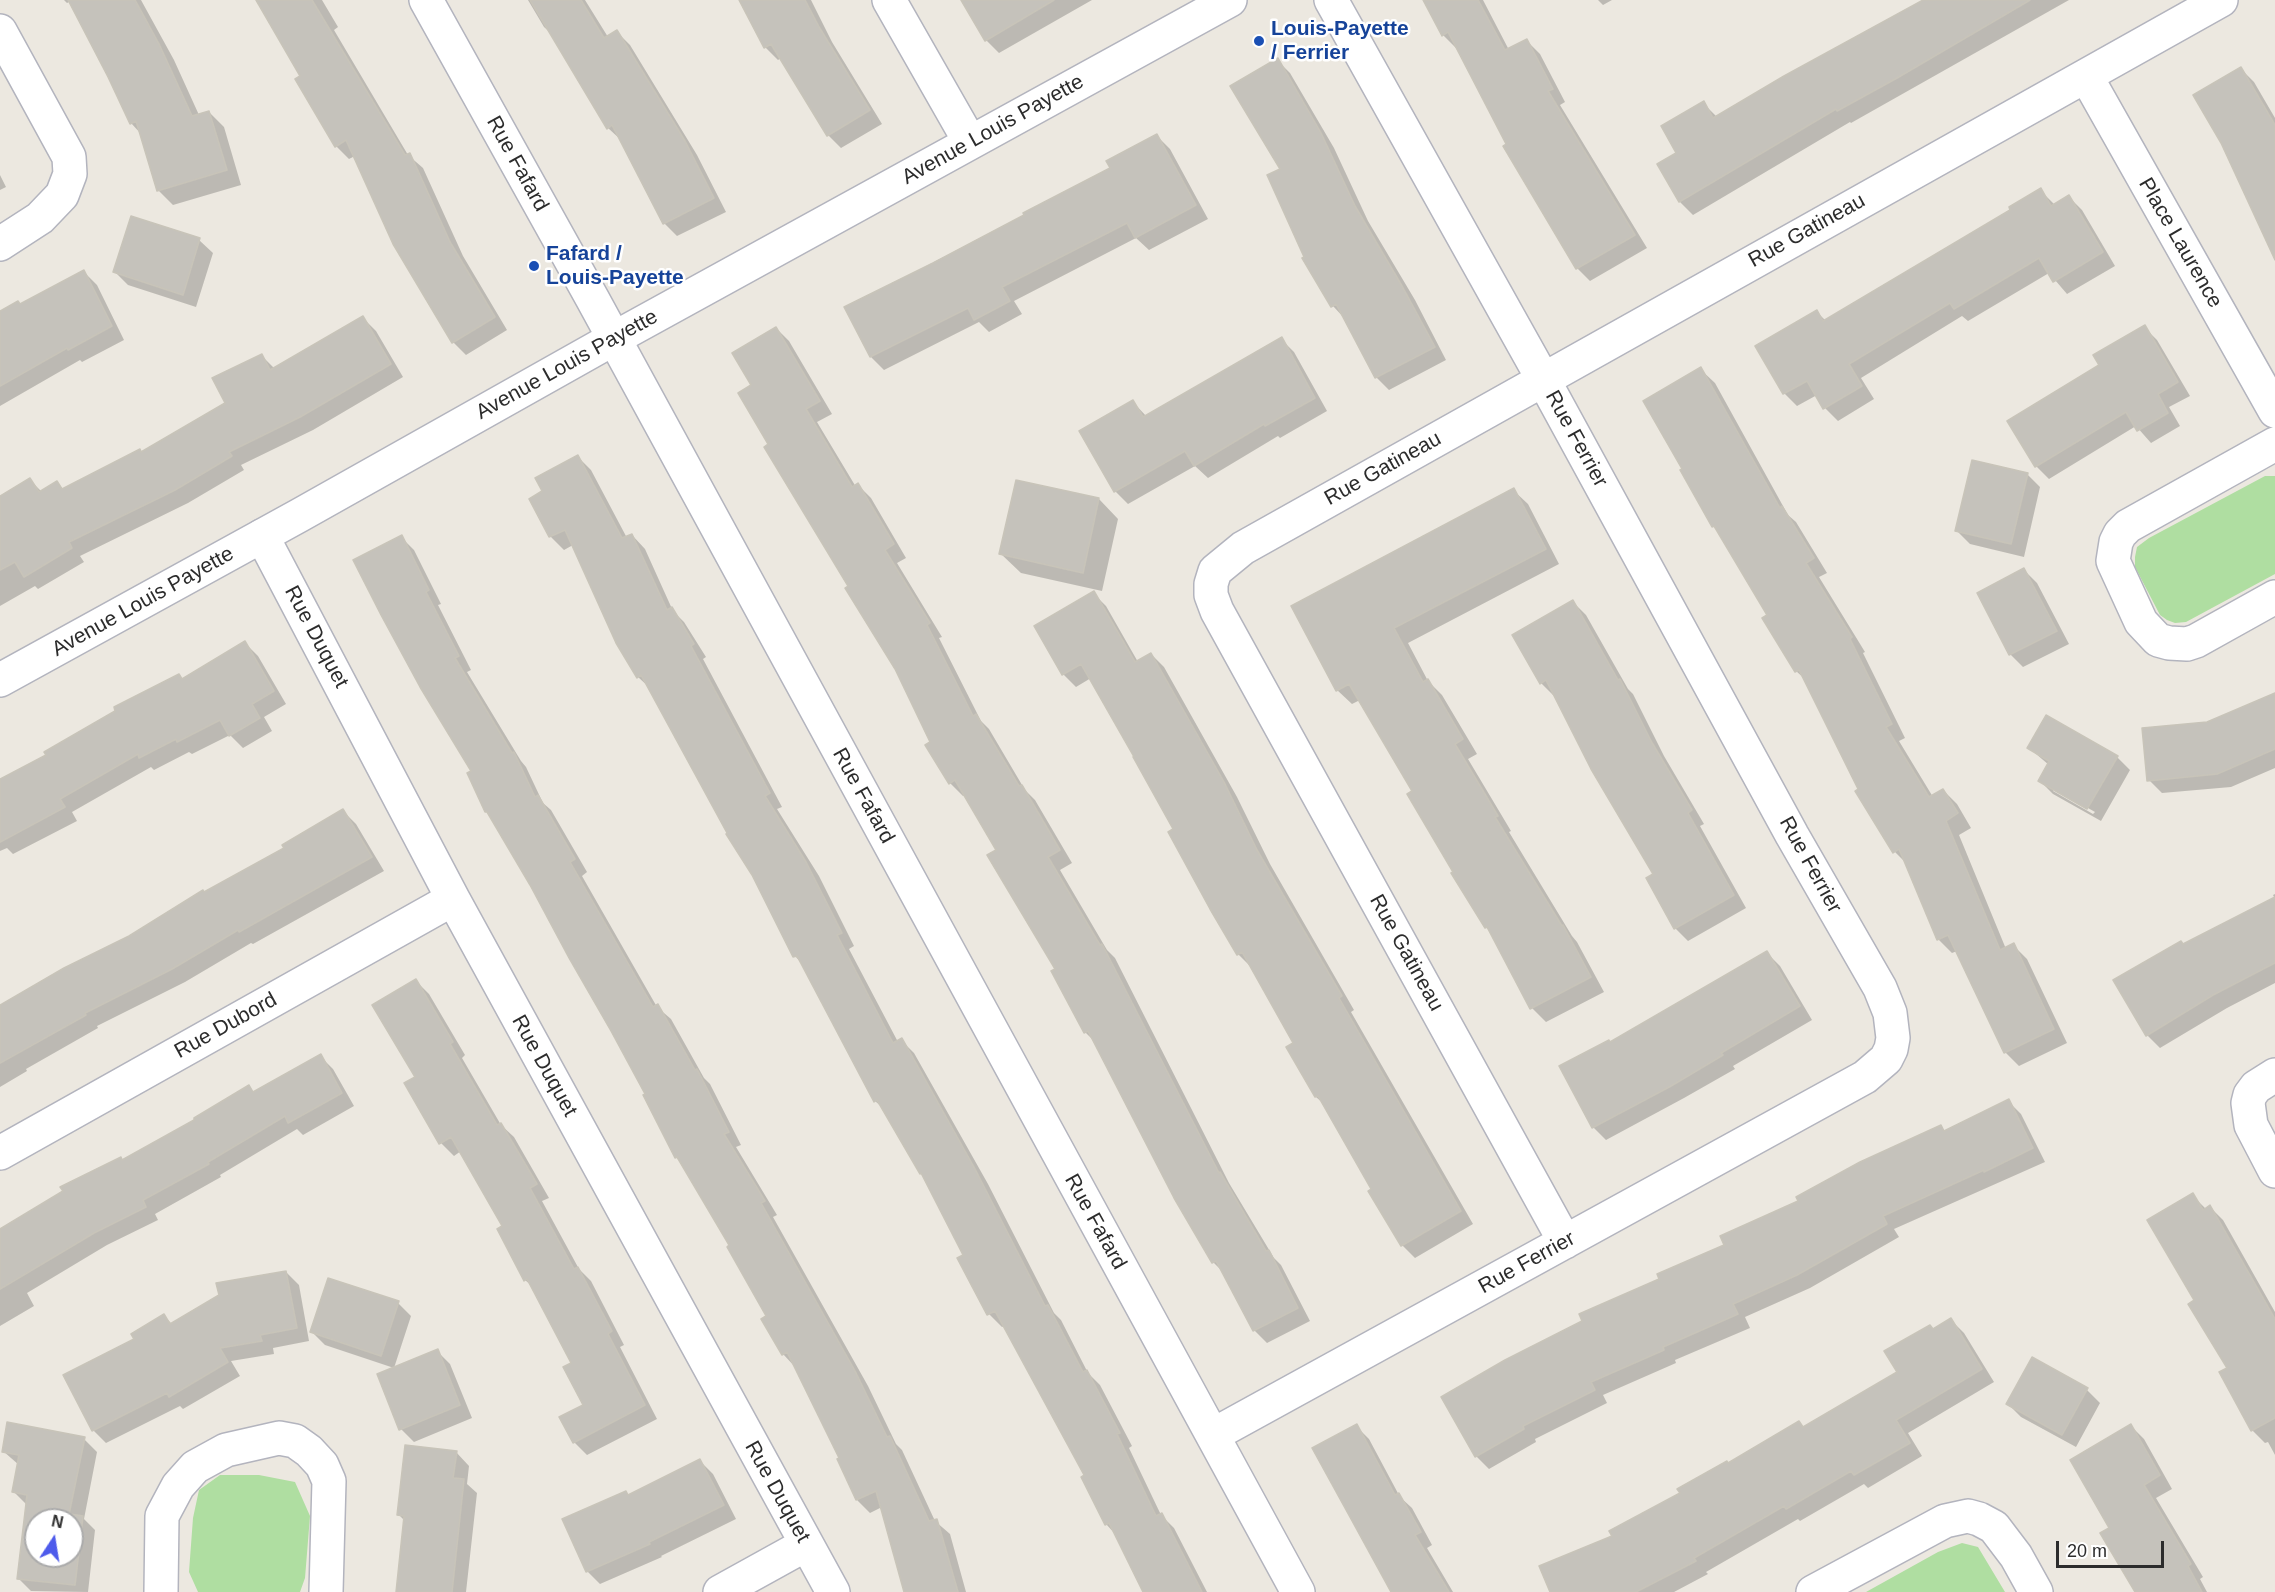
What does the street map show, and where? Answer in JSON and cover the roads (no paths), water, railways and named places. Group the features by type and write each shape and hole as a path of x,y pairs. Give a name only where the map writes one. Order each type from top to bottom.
{"street":[{"name":"Rue Fafard","path":"426,0 1298,1592"},
{"path":"889,0 970,142"},
{"name":"Avenue Louis Payette","path":"0,680 613,339 1230,0"},
{"name":"Rue Ferrier","path":"1213,1435 1865,1077 1878,1067 1891,1049 1892,1025 1887,1002 1880,988 1792,835 1543,379 1331,0"},
{"name":"Rue Gatineau","path":"1565,1242 1217,611 1210,585 1215,571 1243,548 2221,0"},
{"path":"0,31 69,157 70,174 62,195 40,218 0,244"},
{"name":"Place Laurence","path":"2086,76 2275,411"},
{"path":"2275,444 2128,526 2116,542 2113,561 2121,584 2141,621 2158,640 2177,645 2196,640 2275,597"},
{"name":"Rue Duquet","path":"262,536 453,899 833,1592"},
{"name":"Rue Dubord","path":"0,1153 453,899"},
{"path":"2275,1076 2256,1087 2250,1095 2248,1113 2257,1137 2275,1171"},
{"path":"161,1592 162,1516 178,1486 195,1467 226,1450 279,1438 295,1441 309,1451 322,1465 328,1481 326,1592"},
{"path":"1813,1592 1945,1521 1968,1516 1994,1527 2016,1556 2036,1592"},
{"path":"720,1592 806,1545"}],"place":[{"name":"Louis-Payette / Ferrier","path":"1259,41"},
{"name":"Fafard / Louis-Payette","path":"534,266"}]}
